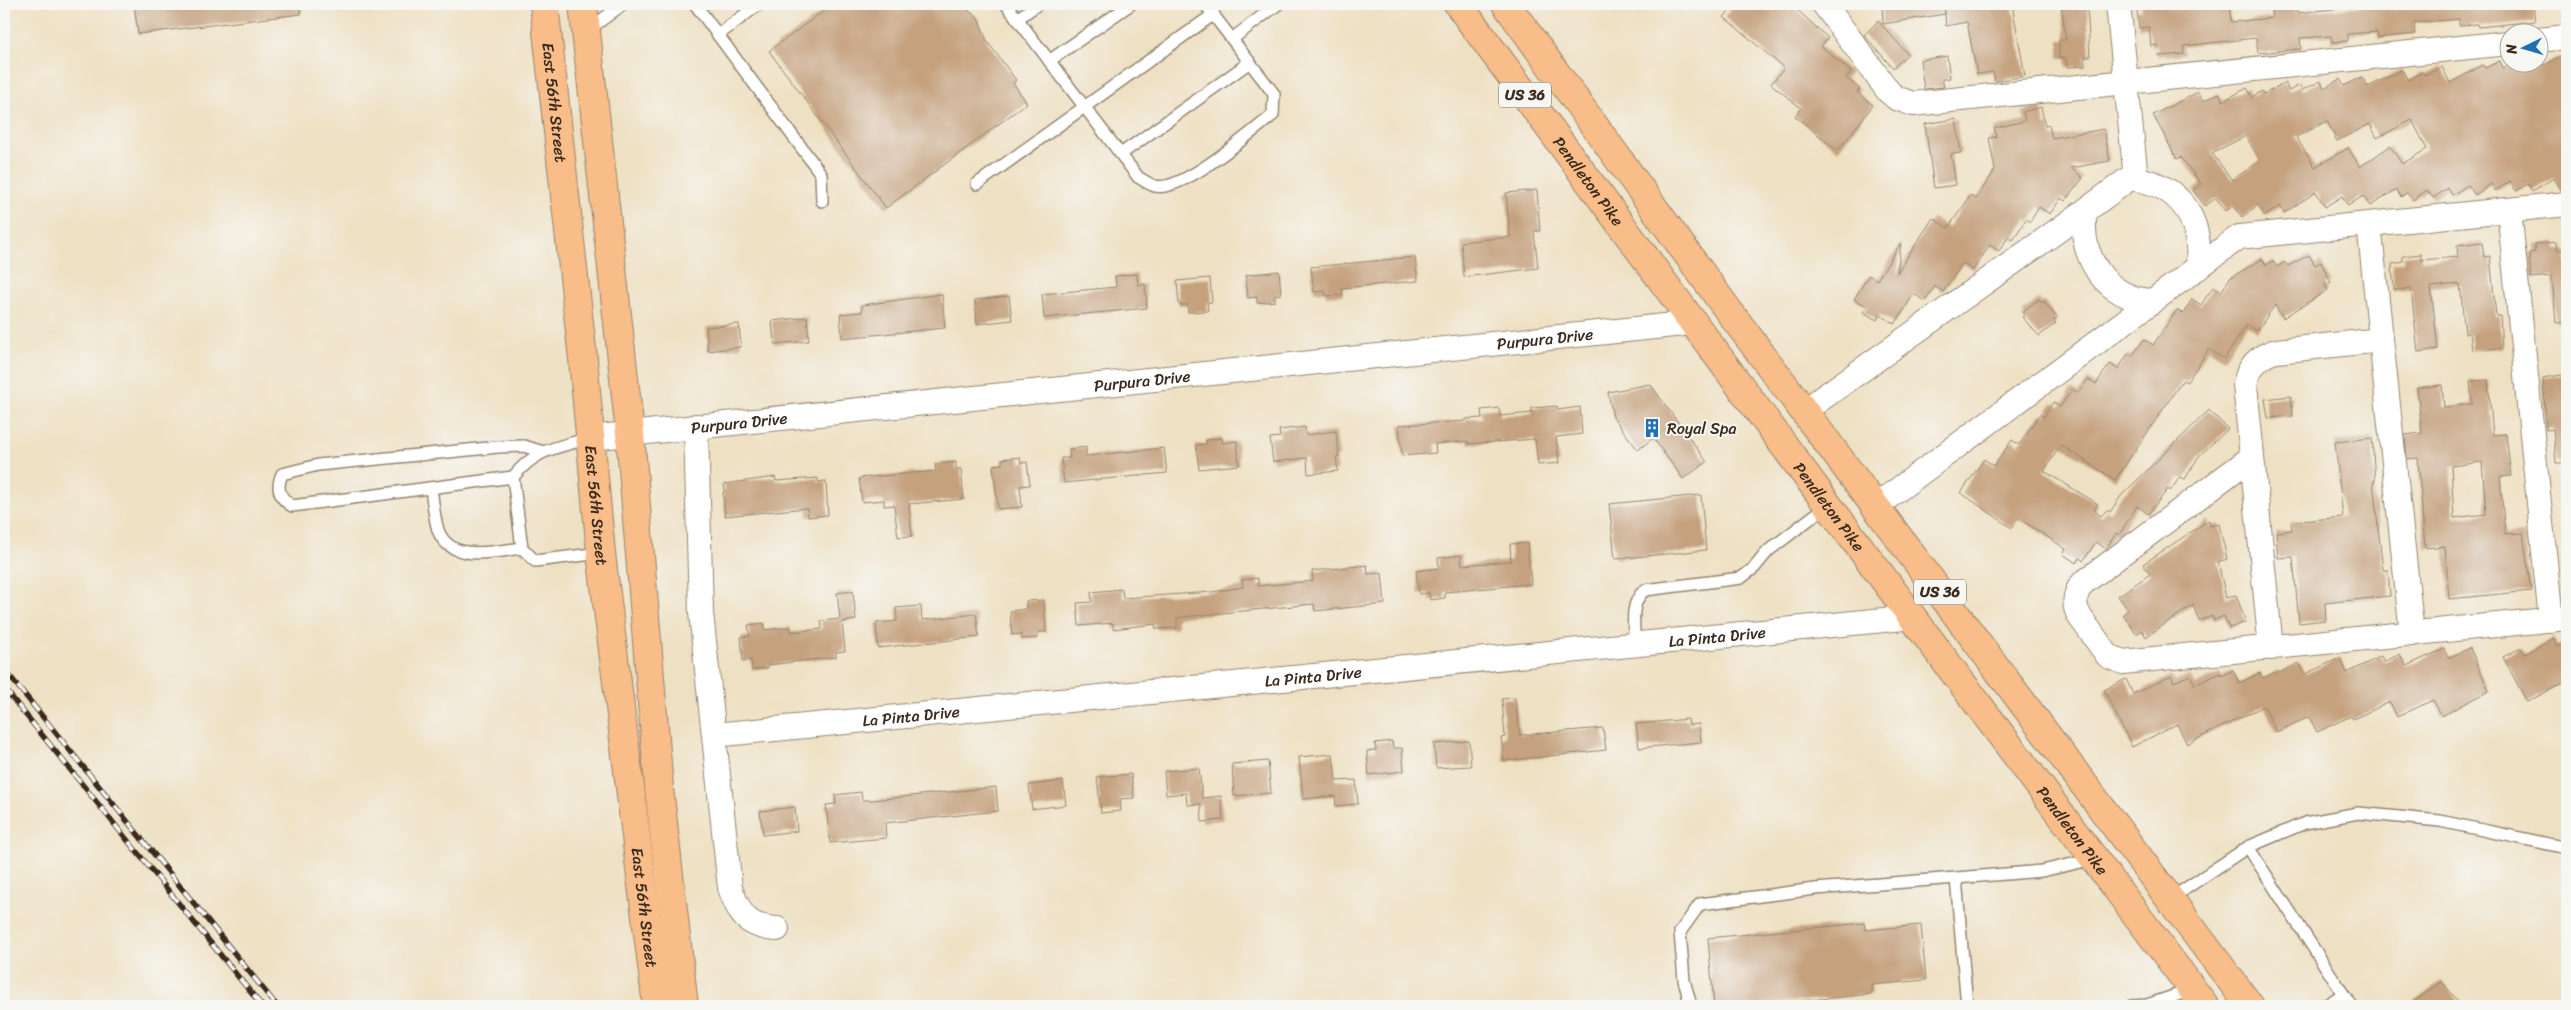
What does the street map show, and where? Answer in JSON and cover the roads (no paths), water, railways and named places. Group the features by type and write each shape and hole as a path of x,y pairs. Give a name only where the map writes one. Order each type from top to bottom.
{"main road":[{"name":"East 56th Street","path":"544,4 590,438 600,553 657,1006"},
{"name":"East 56th Street","path":"583,4 630,433 659,788 684,1006"},
{"name":"Pendleton Pike","path":"1458,4 1828,505 1914,617 2198,998"},
{"name":"US 36","path":"1506,4 1804,411 2250,1006"}],"street":[{"path":"1824,4 1890,92 1905,103 1919,104 2498,44"},
{"path":"2118,4 2136,178"},
{"path":"2548,39 2567,37"},
{"path":"1804,411 2130,178 2136,178 2162,187 2171,193 2188,211 2198,236 2200,257 2198,268"},
{"path":"1876,506 2238,237 2567,204"},
{"path":"2252,457 2083,583 2076,592 2076,612 2108,656 2120,662 2559,619 2509,210"},
{"path":"2085,211 2082,221 2084,243 2098,272 2106,282 2122,293 2138,299 2152,301"},
{"path":"2369,224 2412,634"},
{"name":"Purpura Drive","path":"590,438 1693,323"},
{"path":"2272,648 2246,384 2254,362 2276,351 2381,340"},
{"path":"696,426 698,577 730,888 739,911 745,919 764,929 778,930"},
{"name":"La Pinta Drive","path":"714,735 1914,617"}],"lane":[{"path":"586,32 623,4"},
{"path":"695,4 821,174 822,201"},
{"path":"718,35 759,4"},
{"path":"1006,4 1138,177 1156,186 1173,186 1199,172 1273,115 1274,94 1205,4"},
{"path":"1017,19 1038,4"},
{"path":"1050,61 1131,4"},
{"path":"1232,39 1278,4"},
{"path":"977,184 1214,14"},
{"path":"1120,154 1250,62"},
{"path":"543,452 524,446 498,447 318,465 282,474 278,482 279,493 284,501 292,506 513,477 527,460 543,452 590,438"},
{"path":"513,477 522,548 535,561 600,553"},
{"path":"431,488 439,532 447,544 470,554 522,548"},
{"path":"1635,645 1634,604 1637,596 1645,590 1741,578 1754,568 1768,551 1828,505"},
{"path":"2170,899 2248,847 2305,823 2358,813 2440,821 2567,848"},
{"path":"2248,847 2351,1006"},
{"path":"1691,1006 1684,980 1680,932 1700,904 1815,889 2042,871 2094,859"},
{"path":"1956,878 1966,1006"},
{"path":"2325,1006 2343,994"},
{"path":"2131,1006 2198,998"}],"railway":[{"path":"4,669 277,1006"},
{"path":"4,688 262,1006"}],"place":[{"name":"Royal Spa","path":"1652,428"}]}
